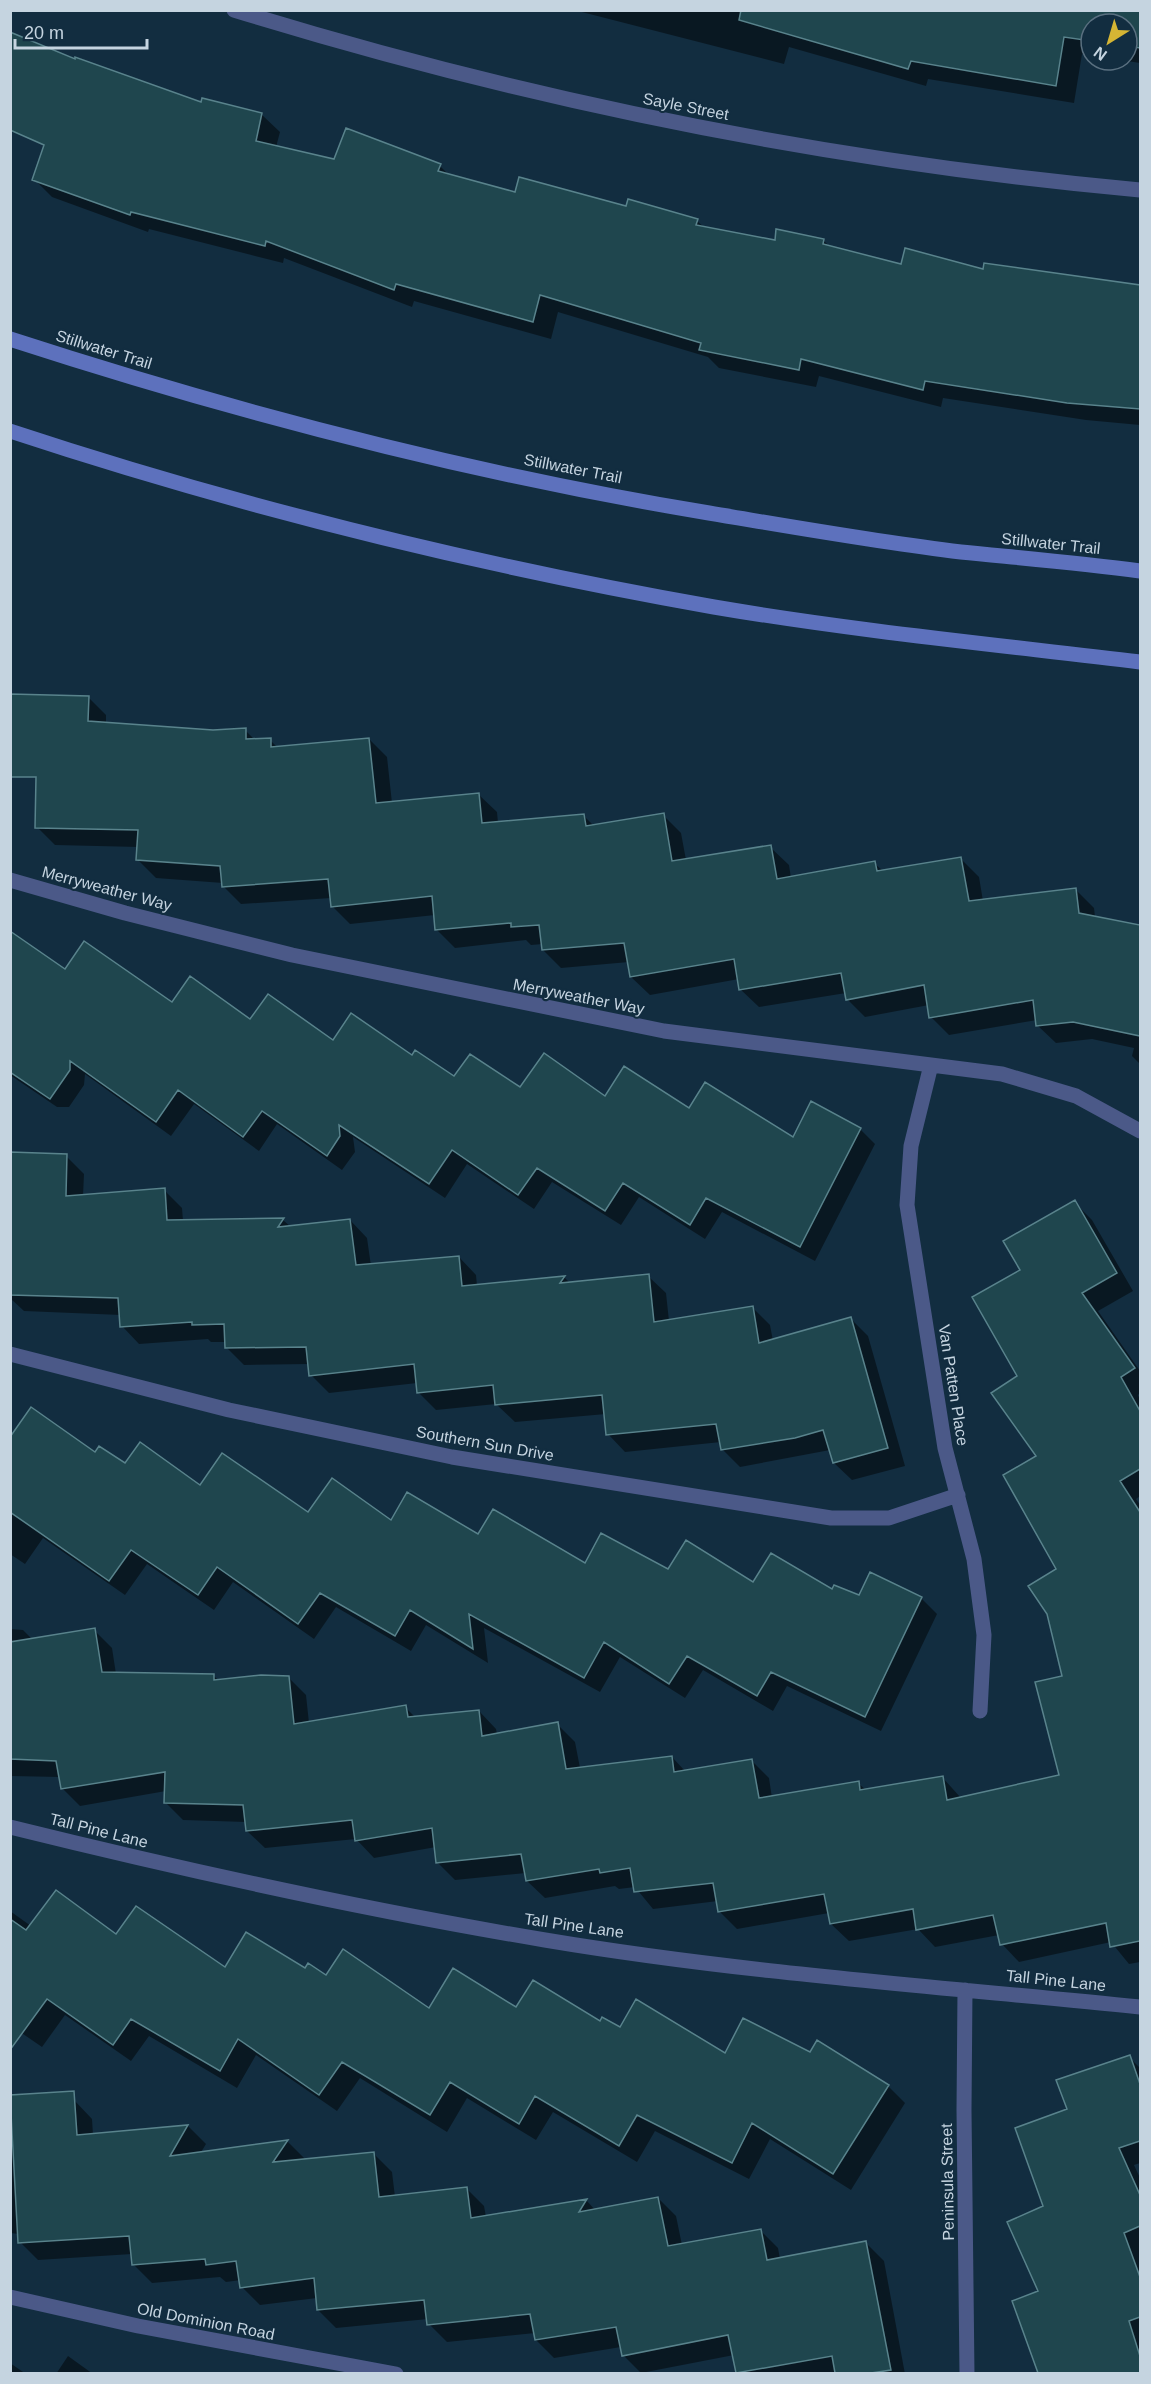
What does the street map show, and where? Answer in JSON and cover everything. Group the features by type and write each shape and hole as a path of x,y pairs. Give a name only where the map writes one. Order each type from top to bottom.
{"main road":[{"name":"Stillwater Trail","path":"10,339 242,410 550,483 706,513 845,534 959,551 1140,571"},
{"path":"10,431 114,465 313,522 564,577 715,607 970,643 1140,662"}],"street":[{"name":"Sayle Street","path":"234,10 360,49 526,91 717,131 1043,181 1140,189"},
{"name":"Merryweather Way","path":"10,880 125,913 281,952 480,995 664,1031 1002,1074 1076,1096 1140,1131"},
{"name":"Van Patten Place","path":"931,1065 911,1146 908,1205 945,1448 974,1559 984,1635 981,1711"},
{"name":"Southern Sun Drive","path":"10,1354 229,1410 452,1456 831,1518 889,1518 958,1495"},
{"name":"Tall Pine Lane","path":"10,1827 169,1866 361,1907 548,1941 766,1970 1140,2007"},
{"name":"Peninsula Street","path":"965,1990 967,2373"},
{"name":"Old Dominion Road","path":"10,2297 138,2326 396,2373"}],"building":[{"path":"741,10 1140,10 1140,48 1139,12 1079,12 1079,39 1064,37 1056,86 911,61 908,69 739,20"},
{"path":"10,32 75,59 75,57 201,102 202,98 262,113 256,141 334,159 346,128 441,164 438,171 515,192 519,177 626,206 628,199 698,219 696,225 775,240 776,229 824,239 823,244 901,264 905,248 983,269 984,263 1140,285 1140,409 1067,403 925,381 923,390 801,359 799,370 699,350 701,343 540,295 533,322 396,284 394,290 266,241 265,246 131,212 130,215 32,180 44,145 10,130"},
{"path":"10,694 89,696 88,721 213,730 246,728 246,739 271,738 271,747 369,738 376,803 479,793 482,823 584,814 586,826 664,813 672,861 771,845 777,879 875,861 877,871 961,857 969,901 1076,888 1079,913 1140,925 1140,1036 1073,1022 1036,1026 1033,1000 929,1018 924,985 846,1000 841,973 739,990 734,959 630,977 624,943 542,950 539,925 511,927 511,923 435,930 432,896 331,907 328,879 222,887 220,866 136,860 138,830 35,828 36,777 10,777"},
{"path":"10,931 65,969 84,941 172,1002 190,976 250,1019 268,994 333,1040 351,1013 412,1055 415,1050 454,1076 470,1054 520,1087 544,1053 605,1096 624,1066 689,1108 705,1082 793,1137 811,1101 861,1128 800,1247 706,1198 690,1225 623,1183 605,1211 537,1168 518,1195 452,1150 429,1184 339,1125 340,1136 327,1156 262,1111 243,1137 178,1090 156,1122 70,1061 70,1070 50,1099 10,1072"},
{"path":"10,1152 67,1154 66,1196 165,1188 167,1220 284,1218 278,1227 350,1219 356,1265 459,1256 462,1286 565,1276 560,1283 649,1274 654,1322 753,1306 759,1343 851,1317 888,1448 833,1463 823,1430 795,1438 721,1450 716,1424 606,1435 602,1395 495,1405 493,1385 417,1393 414,1364 309,1376 306,1347 225,1348 224,1324 192,1325 192,1322 120,1327 118,1298 10,1295"},
{"path":"1075,1200 1117,1273 1082,1293 1135,1368 1121,1377 1140,1411 1140,1469 1120,1481 1140,1512 1140,1941 1110,1947 1106,1923 1000,1945 993,1915 916,1930 913,1909 830,1924 824,1894 718,1912 713,1883 634,1892 630,1868 600,1873 599,1869 526,1881 521,1854 436,1863 432,1828 355,1841 352,1820 246,1831 243,1805 164,1803 165,1772 61,1789 56,1761 10,1759 10,1642 95,1628 102,1672 214,1674 214,1680 261,1675 289,1676 294,1724 406,1705 408,1717 479,1710 482,1736 558,1722 566,1769 672,1756 674,1772 752,1759 759,1798 859,1781 860,1790 943,1776 947,1800 1059,1775 1035,1682 1062,1676 1047,1614 1028,1586 1056,1569 1003,1475 1036,1456 991,1393 1017,1376 972,1297 1020,1270 1003,1241"},
{"path":"31,1407 95,1452 99,1446 125,1463 140,1442 200,1485 222,1453 308,1512 332,1478 391,1520 407,1492 478,1534 493,1509 585,1563 601,1533 668,1569 686,1540 753,1582 771,1553 832,1589 834,1585 859,1595 870,1572 922,1597 865,1717 771,1672 757,1696 687,1656 669,1684 604,1642 584,1678 469,1614 473,1649 410,1610 395,1636 320,1593 298,1624 217,1567 198,1595 131,1550 109,1581 10,1512 10,1437"},
{"path":"56,1890 116,1934 136,1906 225,1967 246,1932 305,1968 308,1963 326,1975 343,1949 429,2008 453,1968 516,2007 533,1980 600,2021 602,2017 620,2027 636,1999 725,2053 743,2018 810,2052 817,2040 889,2085 833,2174 752,2123 732,2163 637,2115 619,2146 535,2096 519,2124 450,2082 430,2115 342,2062 319,2095 238,2039 220,2071 131,2019 113,2045 47,1999 10,2050 10,1919 26,1930"},
{"path":"1130,2055 1140,2084 1140,2141 1119,2148 1140,2195 1140,2226 1124,2233 1140,2277 1140,2317 1129,2321 1140,2356 1140,2373 1038,2373 1012,2301 1038,2291 1007,2222 1043,2206 1015,2128 1067,2109 1056,2080"},
{"path":"74,2091 77,2135 188,2125 170,2156 288,2140 273,2162 374,2152 379,2197 467,2187 471,2218 587,2199 579,2212 658,2197 668,2246 761,2229 767,2260 866,2241 891,2370 871,2373 835,2373 832,2356 736,2373 728,2335 622,2356 616,2327 535,2340 530,2314 427,2325 424,2300 317,2310 314,2278 240,2288 236,2261 206,2265 205,2259 132,2265 129,2236 18,2243 10,2095"}]}
